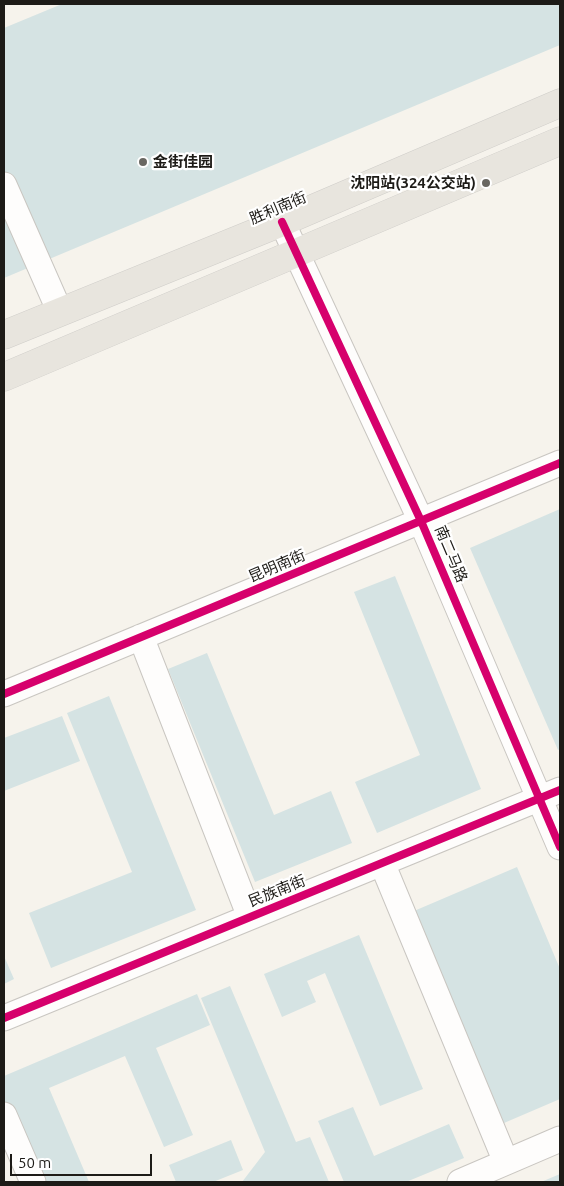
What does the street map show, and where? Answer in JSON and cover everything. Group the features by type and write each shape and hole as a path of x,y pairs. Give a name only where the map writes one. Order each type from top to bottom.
{"main road":[{"name":"胜利南街","path":"4,335 282,222 560,102"},
{"path":"4,377 560,141"}],"street":[{"path":"4,186 60,312"},
{"name":"南二马路","path":"282,222 550,795 560,848"},
{"name":"昆明南街","path":"4,694 560,463"},
{"path":"141,637 250,917"},
{"name":"民族南街","path":"4,1018 550,795"},
{"path":"382,863 506,1162"},
{"path":"4,1115 32,1182"},
{"path":"460,1182 560,1139"}],"building":[{"name":"金街佳园","path":"62,4 560,4 560,45 4,278 4,28"},
{"path":"560,509 560,749 558,750 470,548"},
{"path":"395,576 481,789 377,833 355,782 420,755 354,592"},
{"path":"207,653 274,815 331,791 352,843 255,882 168,669"},
{"path":"109,696 196,910 51,968 29,913 132,872 67,713"},
{"path":"62,716 80,761 4,791 4,738"},
{"path":"517,867 560,969 560,1099 504,1123 414,911"},
{"path":"359,935 423,1089 380,1106 325,973 307,981 316,1002 282,1017 264,974"},
{"path":"4,956 14,979 4,984"},
{"path":"230,986 296,1142 310,1137 329,1182 242,1182 265,1152 201,998"},
{"path":"197,994 210,1025 156,1048 193,1135 164,1147 125,1056 49,1088 89,1182 36,1182 4,1107 4,1076"},
{"path":"353,1107 374,1156 449,1124 464,1158 406,1182 344,1182 318,1121"},
{"path":"231,1140 243,1170 213,1182 176,1182 169,1165"},
{"path":"560,1174 560,1182 541,1182"}],"cycle path":[{"path":"282,222 421,521 560,847"},
{"path":"4,694 560,463"},
{"path":"4,1018 560,790"}],"place":[{"name":"金街佳园","path":"143,162"},
{"name":"沈阳站(324公交站)","path":"486,183"}]}
